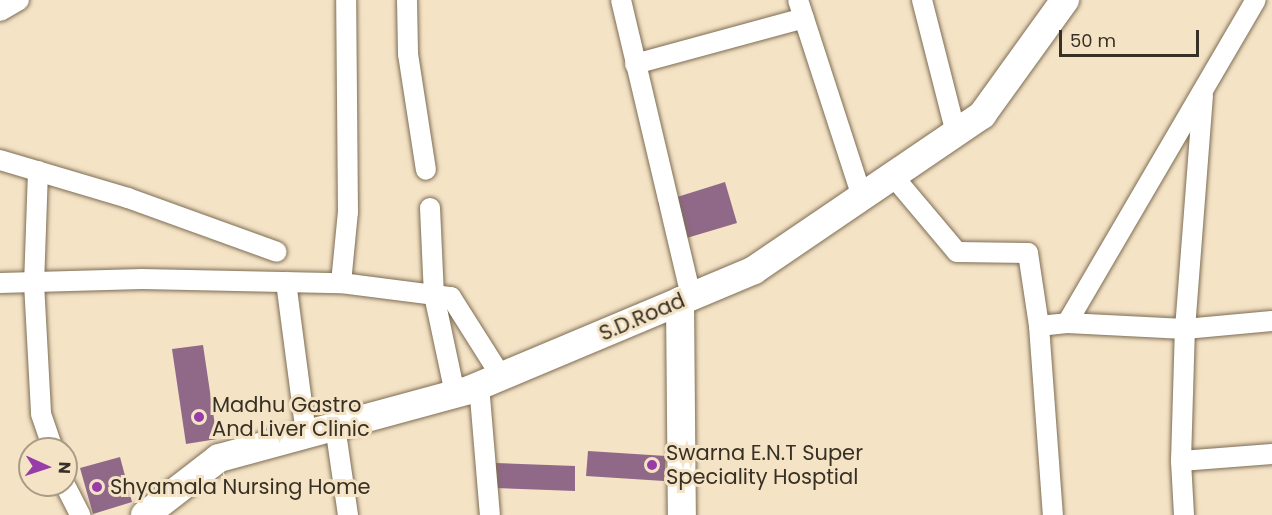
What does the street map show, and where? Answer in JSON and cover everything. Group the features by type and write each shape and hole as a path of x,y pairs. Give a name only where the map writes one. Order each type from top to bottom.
{"street":[{"path":"0,11 19,0"},
{"path":"341,283 348,212 346,0"},
{"path":"407,0 408,54 426,170"},
{"path":"621,0 686,299 682,515"},
{"path":"922,0 956,133"},
{"path":"1067,323 1203,96 1256,0"},
{"name":"S.D.Road","path":"145,515 219,458 478,385 754,270 982,115 1059,4"},
{"path":"635,64 801,9 862,197"},
{"path":"1184,515 1181,461 1185,329 1203,96"},
{"path":"0,160 128,198 277,252"},
{"path":"38,171 34,284 41,414 49,437"},
{"path":"893,176 957,252 1028,253 1039,326 1053,515"},
{"path":"430,208 434,295 478,385"},
{"path":"0,283 34,284 142,279 341,283 451,297 478,385 490,515"},
{"path":"286,282 306,434"},
{"path":"1039,326 1067,323 1185,329 1272,321"},
{"path":"335,426 348,515"},
{"path":"1181,461 1272,454"},
{"path":"71,497 80,515"}],"building":[{"path":"725,182 737,223 670,243 658,203"},
{"path":"203,345 217,439 186,444 172,349"},
{"path":"588,451 666,456 664,481 586,476"},
{"path":"120,457 132,502 93,514 80,468"},
{"path":"496,463 575,466 575,491 495,488"}],"place":[{"name":"Madhu Gastro And Liver Clinic","path":"199,417"},
{"name":"Swarna E.N.T Super Speciality Hosptial","path":"652,465"},
{"name":"Shyamala Nursing Home","path":"97,487"}]}
